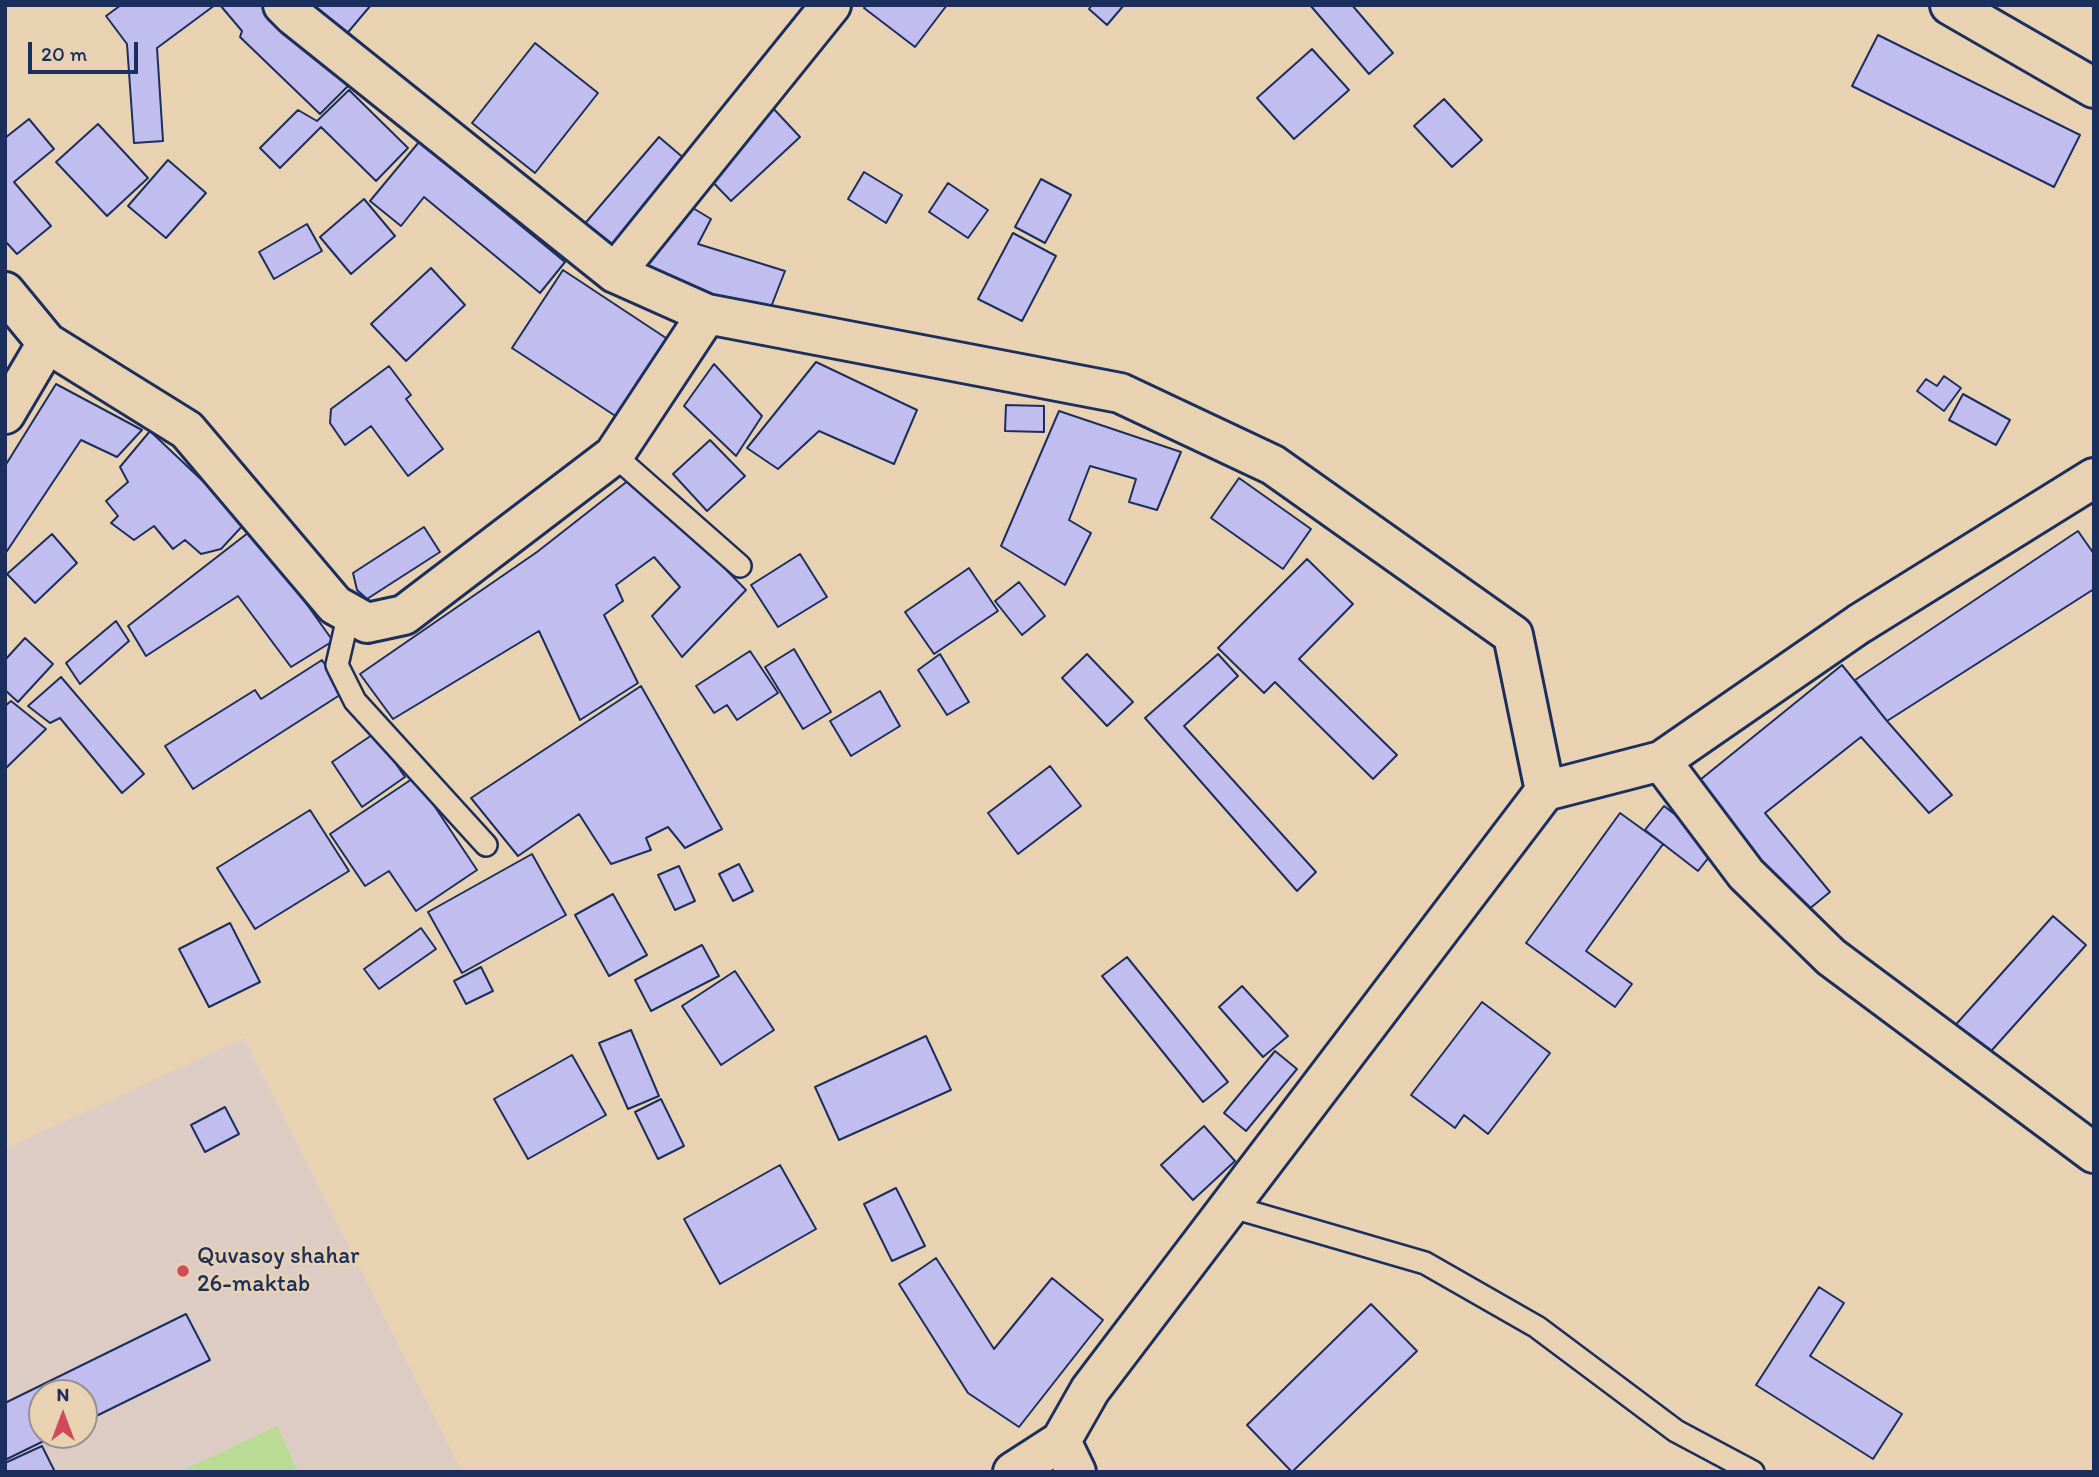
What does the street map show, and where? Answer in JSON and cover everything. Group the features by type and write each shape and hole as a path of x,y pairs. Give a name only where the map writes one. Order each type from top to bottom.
{"street":[{"path":"283,5 293,16 615,273 707,314 1120,393 1273,465 1513,635 1545,792"},
{"path":"615,273 831,5"},
{"path":"1950,5 2094,88"},
{"path":"5,292 47,343 187,430 335,605 367,623 404,615 614,455 707,314"},
{"path":"5,414 47,343"},
{"path":"1013,1472 1069,1456 1090,1390 1545,792 1661,761 1859,624 2094,478"},
{"path":"1661,761 1746,874 1831,957 2094,1153"}],"lane":[{"path":"614,455 740,566"},
{"path":"349,613 337,665 355,701 486,845"},
{"path":"1229,1206 1425,1264 1536,1328 1676,1431 1753,1472"}],"shaded area":[{"name":"Quvasoy shahar 26-maktab","path":"244,1038 462,1472 5,1472 5,1149"}],"green space":[{"path":"277,1426 298,1472 179,1472"}],"building":[{"path":"121,5 215,5 157,48 163,141 134,143 127,44 106,16"},
{"path":"220,5 275,5 353,81 320,114 240,37 242,31"},
{"path":"307,5 371,5 344,37"},
{"path":"866,5 947,5 915,47 864,8"},
{"path":"1092,5 1124,5 1107,25 1089,9"},
{"path":"1310,5 1352,5 1393,53 1369,74"},
{"path":"1878,35 2080,135 2054,187 1852,86"},
{"path":"535,43 598,93 535,173 472,123"},
{"path":"1312,49 1349,90 1294,139 1257,98"},
{"path":"349,90 408,148 376,181 321,127 280,168 260,148 298,110 317,121"},
{"path":"1444,99 1482,140 1452,167 1414,126"},
{"path":"771,106 800,137 731,201 702,171"},
{"path":"29,119 54,149 14,182 51,226 17,254 5,241 5,138"},
{"path":"98,124 148,178 107,216 56,162"},
{"path":"659,137 686,160 608,250 582,227"},
{"path":"419,142 565,262 540,293 424,197 401,226 370,201"},
{"path":"168,160 206,193 166,238 128,206"},
{"path":"864,172 902,195 886,223 848,199"},
{"path":"1041,179 1071,195 1045,243 1015,227"},
{"path":"948,183 988,210 968,238 929,212"},
{"path":"364,199 395,236 351,274 320,237"},
{"path":"683,202 711,219 698,244 785,271 771,307 702,293 639,265"},
{"path":"307,224 322,251 274,279 259,252"},
{"path":"1013,233 1056,256 1022,321 978,299"},
{"path":"431,268 465,305 406,361 371,324"},
{"path":"563,270 669,340 617,417 512,348"},
{"path":"816,362 917,410 894,464 819,431 778,469 747,448"},
{"path":"714,364 762,416 736,456 684,406"},
{"path":"389,366 411,395 406,399 443,449 408,476 371,426 345,445 330,423 331,409"},
{"path":"1944,376 1961,388 1944,411 1917,391 1926,379 1937,386"},
{"path":"56,384 142,430 117,457 81,440 5,554 5,466"},
{"path":"1963,394 2010,420 1996,445 1949,420"},
{"path":"1006,405 1044,406 1044,432 1005,431"},
{"path":"1059,411 1181,452 1157,510 1129,502 1136,479 1090,466 1069,520 1091,533 1065,585 1001,546"},
{"path":"150,431 246,522 221,549 201,554 185,540 173,549 154,526 134,540 111,523 118,516 106,501 128,482 120,467"},
{"path":"710,440 745,476 707,511 673,474"},
{"path":"634,476 746,590 682,657 652,616 680,587 654,557 616,585 623,601 604,615 638,683 580,720 539,631 393,719 360,674 537,552"},
{"path":"1239,478 1311,529 1283,569 1211,518"},
{"path":"424,527 440,552 367,599 357,590 353,573"},
{"path":"253,529 333,641 291,667 238,596 146,656 128,626"},
{"path":"2078,531 2094,554 2094,589 1887,721 1855,680"},
{"path":"52,534 77,563 35,603 7,574"},
{"path":"800,554 827,597 778,627 751,585"},
{"path":"1307,559 1353,604 1299,659 1397,755 1373,779 1275,682 1264,693 1218,648"},
{"path":"969,568 998,611 934,654 905,612"},
{"path":"1019,582 1045,616 1022,635 995,601"},
{"path":"116,621 129,641 80,684 66,663"},
{"path":"25,638 53,664 18,702 5,690 5,660"},
{"path":"794,649 831,712 803,729 765,667"},
{"path":"750,651 778,693 737,720 727,705 714,713 696,686"},
{"path":"940,654 969,702 947,715 918,670"},
{"path":"1087,654 1133,702 1107,726 1062,678"},
{"path":"1218,654 1238,676 1184,726 1316,872 1297,891 1145,718"},
{"path":"322,660 343,693 193,789 165,746 255,690 261,699"},
{"path":"1842,665 1952,795 1929,813 1861,737 1765,813 1830,892 1803,914 1695,784"},
{"path":"61,677 144,774 122,793 60,718 50,723 28,706"},
{"path":"641,686 722,829 685,848 668,827 646,838 651,850 611,864 579,814 518,856 471,798"},
{"path":"880,691 900,726 851,756 830,721"},
{"path":"11,701 46,729 5,769 5,706"},
{"path":"375,733 405,777 362,807 332,762"},
{"path":"1050,766 1081,806 1018,854 988,813"},
{"path":"415,777 477,870 416,911 389,871 365,886 330,834"},
{"path":"1664,806 1717,847 1698,871 1645,830"},
{"path":"310,810 349,871 255,929 217,868"},
{"path":"1620,813 1663,844 1586,951 1632,984 1615,1007 1526,943"},
{"path":"532,854 566,915 462,973 428,912"},
{"path":"739,864 753,891 733,901 719,874"},
{"path":"679,866 695,901 675,910 658,875"},
{"path":"613,894 647,955 609,976 575,915"},
{"path":"2053,916 2086,945 1984,1059 1951,1030"},
{"path":"230,923 260,982 209,1007 179,949"},
{"path":"421,928 436,949 379,989 364,969"},
{"path":"702,945 719,976 651,1011 635,980"},
{"path":"1127,957 1228,1082 1203,1102 1102,976"},
{"path":"481,967 493,991 466,1004 454,981"},
{"path":"735,971 774,1030 721,1065 682,1006"},
{"path":"1242,986 1288,1036 1263,1057 1219,1007"},
{"path":"1482,1002 1550,1053 1488,1134 1464,1115 1455,1128 1411,1095"},
{"path":"631,1030 659,1096 628,1109 599,1043"},
{"path":"926,1036 951,1090 839,1140 815,1087"},
{"path":"1275,1051 1297,1069 1246,1131 1224,1113"},
{"path":"572,1055 606,1115 528,1159 494,1099"},
{"path":"661,1099 684,1146 658,1159 635,1112"},
{"path":"225,1107 239,1134 205,1152 191,1125"},
{"path":"1204,1126 1235,1161 1193,1200 1161,1165"},
{"path":"780,1165 816,1229 720,1284 684,1219"},
{"path":"896,1188 925,1246 892,1261 864,1204"},
{"path":"936,1258 994,1349 1052,1278 1103,1320 1019,1427 968,1393 899,1284"},
{"path":"1819,1287 1844,1303 1810,1356 1902,1414 1873,1459 1756,1385"},
{"path":"1371,1304 1417,1351 1292,1472 1247,1425"},
{"path":"186,1314 210,1360 98,1415 98,1379 54,1379"},
{"path":"28,1392 28,1449 5,1460 5,1403"},
{"path":"35,1449 44,1449 55,1472 5,1472 5,1463"}],"place":[{"name":"Quvasoy shahar 26-maktab","path":"183,1271"}]}
